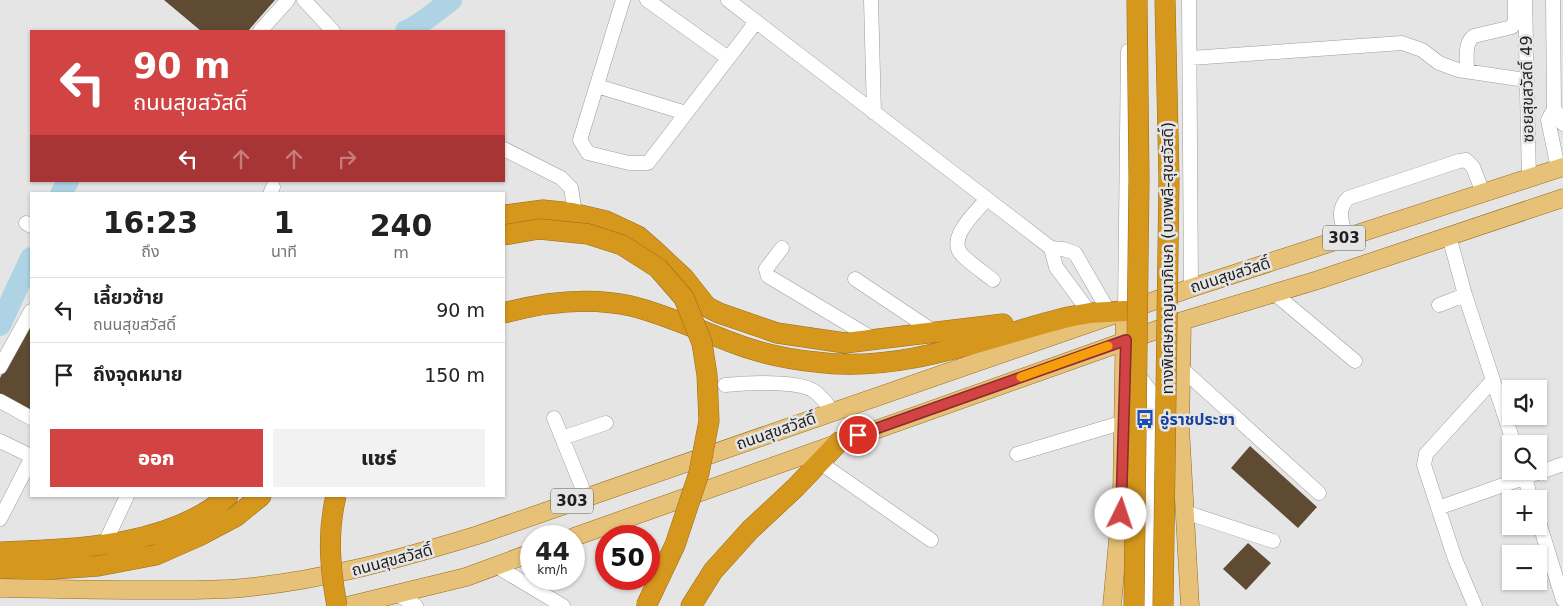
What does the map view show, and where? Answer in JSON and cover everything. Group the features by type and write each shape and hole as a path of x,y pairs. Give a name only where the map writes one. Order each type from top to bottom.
{"highway":[{"name":"ทางพิเศษกาญจนาภิเษก (บางพลี-สุขสวัสดิ์)","path":"1134,606 1140,178 1137,0"},
{"name":"ทางพิเศษกาญจนาภิเษก (บางพลี-สุขสวัสดิ์)","path":"1163,606 1169,179 1165,0"},
{"path":"505,215 543,210 575,213 606,221 638,236 684,278 707,307 719,314 777,333 800,337 844,343 1108,312"},
{"path":"505,235 540,229 588,234 622,245 658,268 684,298 702,342 707,375 709,421 699,473 675,546 646,606"},
{"path":"505,313 535,304 584,301 631,306 669,318 730,342 772,354 817,363 874,364 940,352 1068,316"},
{"path":"691,606 713,572 750,530 839,442"},
{"path":"0,552 104,544 142,538 194,519 216,507 227,497"},
{"path":"0,568 40,570 98,566 156,555 199,536 235,517 260,497"},
{"path":"336,497 331,517 330,561 337,606"}],"main road":[{"name":"ถนนสุขสวัสดิ์","path":"0,588 181,590 242,588 297,581 351,571 418,553 478,535 833,411 1108,312 1191,288 1560,167"},
{"name":"ถนนสุขสวัสดิ์","path":"585,534 1182,320 1274,293 1563,198"},
{"path":"1108,312 1126,340 1122,496 1112,606"},
{"path":"1182,320 1180,427 1190,606"},
{"name":"ถนนสุขสวัสดิ์","path":"347,606 466,577 520,557"}],"street":[{"path":"261,30 288,0"},
{"path":"304,0 332,30"},
{"path":"623,0 580,140 588,153 598,157 629,163 648,163 756,22"},
{"path":"647,0 728,58"},
{"path":"728,0 1051,248 1075,253 1108,312"},
{"path":"871,0 874,113"},
{"path":"1108,312 1128,0"},
{"path":"1189,0 1191,58 1191,288"},
{"path":"1467,71 1467,44 1469,39 1474,36 1512,27 1515,20 1515,0"},
{"name":"ซอยสุขสวัสดิ์ 49","path":"1525,0 1529,178"},
{"path":"1553,0 1558,43 1554,109 1548,120 1560,167"},
{"path":"1191,58 1402,44 1422,50 1439,63 1458,70 1526,80"},
{"path":"597,86 686,113"},
{"path":"1554,109 1561,117 1563,124"},
{"path":"505,150 561,178 571,188 575,213"},
{"path":"1346,238 1340,211 1342,204 1348,198 1459,161 1466,160 1473,167 1482,193"},
{"path":"987,199 963,227 957,240 957,247 962,255 993,280"},
{"path":"1449,236 1465,296 1511,435"},
{"path":"782,248 766,269 768,276 875,340"},
{"path":"1051,248 1056,267 1108,312"},
{"path":"856,279 936,333"},
{"path":"1274,293 1355,361"},
{"path":"1439,305 1465,296"},
{"path":"0,367 30,313"},
{"path":"1181,368 1318,493"},
{"path":"1125,373 1142,380 1151,392 1152,606"},
{"path":"1475,606 1455,559 1424,465 1426,454 1492,380"},
{"path":"724,385 756,382 805,387 814,391 833,411"},
{"path":"0,401 30,417"},
{"path":"554,418 586,497"},
{"path":"1017,454 1124,422"},
{"path":"562,438 606,423"},
{"path":"1,445 30,458"},
{"path":"0,518 30,460"},
{"path":"819,462 931,540"},
{"path":"1547,468 1563,464"},
{"path":"1438,508 1509,480"},
{"path":"104,544 128,497"},
{"path":"1185,512 1273,541"},
{"path":"1543,535 1563,600"},
{"path":"496,566 563,606"},
{"path":"397,594 416,606"}],"building":[{"path":"164,0 275,0 249,30 200,30"},
{"path":"30,321 30,415 0,398 0,378"},
{"path":"1250,446 1317,507 1298,528 1231,468"},
{"path":"1248,543 1271,563 1246,590 1223,569"}],"waterway":[{"path":"408,30 451,0"},
{"path":"62,192 67,182"},
{"path":"0,325 30,260"}],"slow traffic":[{"path":"1021,377 1108,346"}],"place":[{"name":"อู่ราชประชา","path":"1145,419"}],"route":[{"path":"858,435 1126,340 1121,514"}]}
